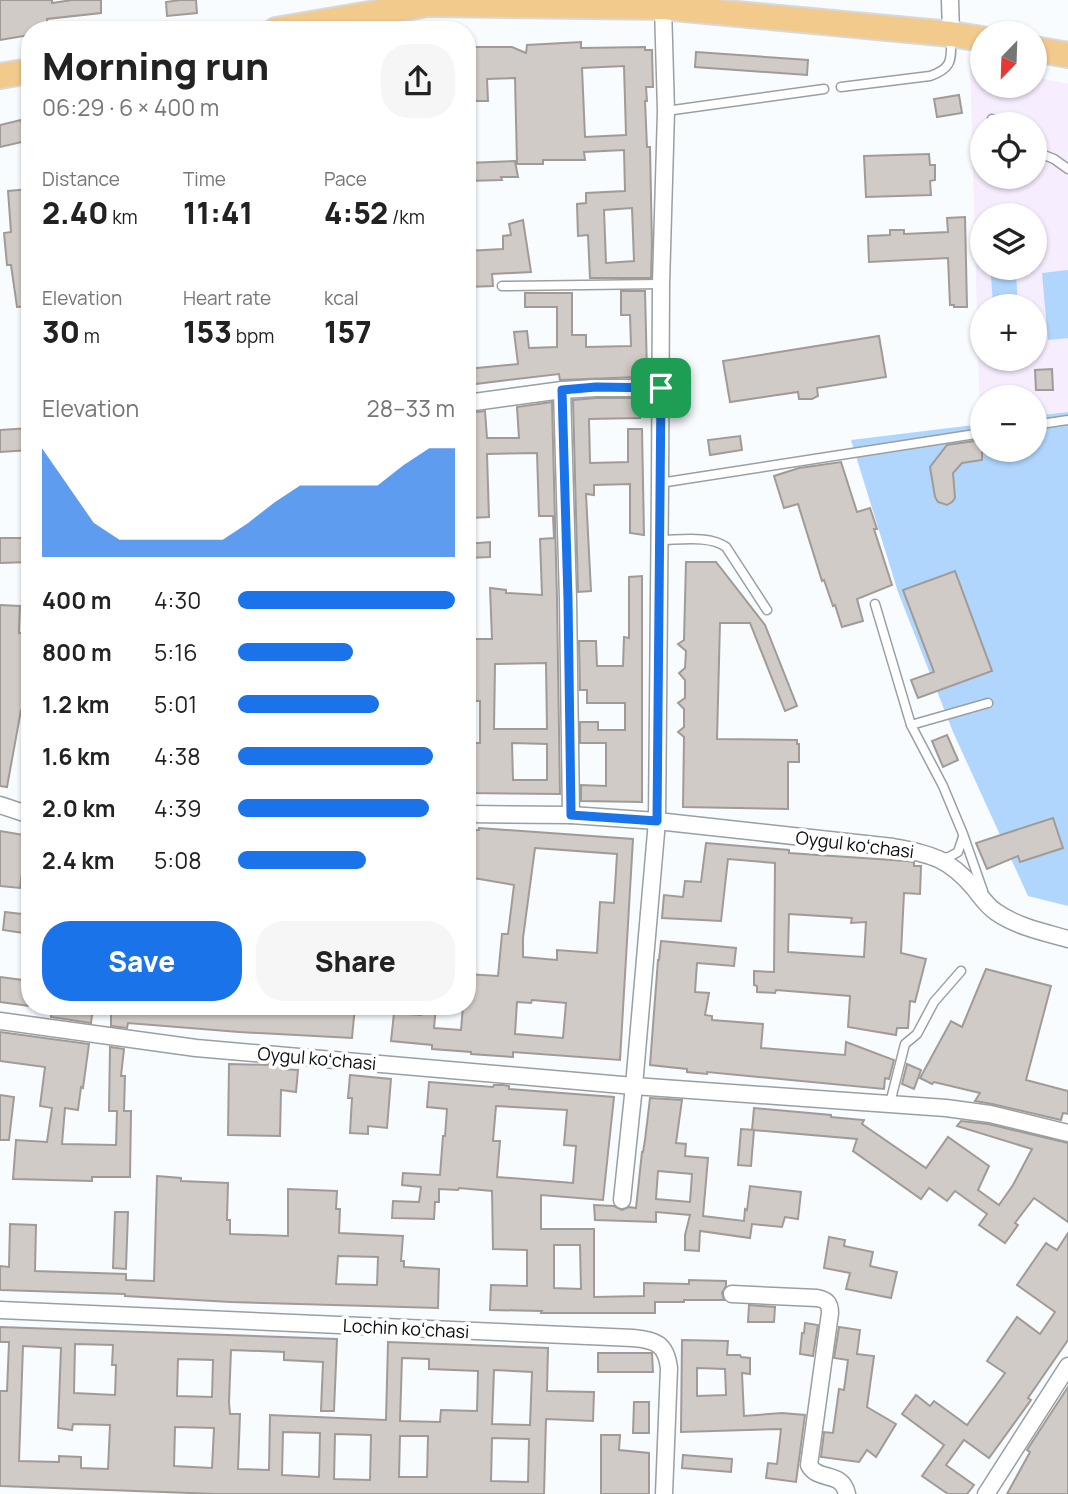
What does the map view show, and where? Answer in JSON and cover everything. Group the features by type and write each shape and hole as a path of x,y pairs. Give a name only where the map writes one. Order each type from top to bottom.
{"main road":[{"path":"329,21 428,4 663,7 970,37"},
{"path":"1047,51 1068,55"},
{"path":"0,76 21,72"}],"street":[{"path":"950,0 951,33"},
{"path":"622,1200 657,821 661,284 666,111 663,7"},
{"path":"476,402 596,387 661,388"},
{"path":"562,390 571,815"},
{"path":"0,805 21,812"},
{"name":"Oygul koʻchasi","path":"476,814 571,815 657,821 893,847 925,853 940,858 955,869 989,907 1010,921 1025,928 1068,939"},
{"name":"Oygul koʻchasi","path":"0,1021 196,1048 634,1086 946,1108 990,1114 1068,1133"},
{"path":"732,1294 817,1298 826,1300 829,1304 830,1313 808,1465 813,1472 839,1480 847,1494"},
{"name":"Lochin koʻchasi","path":"0,1310 633,1338 654,1342 663,1347 669,1368 664,1494"},
{"path":"986,1494 1068,1366"}],"lane":[{"path":"841,87 940,73 949,64 951,33"},
{"path":"666,111 824,89"},
{"path":"1047,156 1068,169"},
{"path":"502,286 661,284"},
{"path":"1047,423 1068,420"},
{"path":"660,483 970,435"},
{"path":"660,540 712,540 720,543 726,547 767,610"},
{"path":"874,604 911,724 943,786 989,907"},
{"path":"911,724 988,703"},
{"path":"940,858 958,852 963,834"},
{"path":"890,1103 905,1044 917,1034 934,1002 961,971"}],"shaded area":[{"path":"1047,80 1068,84 1068,412 1047,414 1047,385 979,385 979,371 1047,371 1047,294 976,294 976,280 1047,280 1047,203 974,203 973,189 1047,189 1047,112 971,112 971,98 1047,98"},
{"path":"1068,270 1068,338 1048,340 1047,294 1044,294 1043,280 1047,280 1047,272"},
{"path":"991,280 1016,280 1017,294 992,294"},
{"path":"1068,412 1068,906 1028,896 953,732 898,592 851,440 970,425 970,462 1047,462 1047,414"}],"building":[{"path":"0,0 52,0 52,3 101,0 101,13 47,21 21,21 21,36 0,40"},
{"path":"196,0 197,13 167,16 166,2"},
{"path":"581,42 581,48 645,47 645,50 652,50 653,87 646,87 645,101 647,147 650,147 651,278 590,278 588,235 578,236 577,204 586,203 586,193 625,191 624,150 584,152 585,160 543,160 543,164 517,164 515,78 487,79 488,101 476,101 476,47 512,47 526,53 527,45","holes":["624,66 626,135 585,137 582,68","632,208 634,261 606,263 604,210"]},
{"path":"696,52 808,60 807,75 695,67"},
{"path":"959,95 962,113 937,117 934,99"},
{"path":"21,120 21,142 0,147 0,125"},
{"path":"929,154 930,165 935,165 935,180 930,181 931,195 866,197 864,156"},
{"path":"515,161 518,177 476,181 476,163"},
{"path":"21,190 21,307 17,307 11,265 7,265 4,233 11,232 8,191"},
{"path":"965,217 967,307 950,305 948,258 869,262 868,236 890,235 890,230 904,230 904,234 948,232 947,218"},
{"path":"523,220 531,272 492,274 493,286 476,287 476,250 503,249 503,236 511,235 509,224"},
{"path":"621,291 645,291 647,373 639,373 639,377 560,380 559,374 476,384 476,368 518,364 514,332 527,331 529,348 557,347 557,307 525,307 525,293 572,293 572,335 586,335 586,347 631,346 630,315 621,315"},
{"path":"879,336 886,377 817,388 818,396 812,399 799,399 798,392 730,402 723,361"},
{"path":"1052,369 1053,390 1047,390 1047,385 1036,385 1035,371"},
{"path":"639,398 640,418 589,419 590,463 628,462 628,429 642,429 644,535 630,533 630,484 594,485 594,495 586,494 591,591 578,592 573,400"},
{"path":"552,402 560,794 476,793 476,743 480,743 480,701 476,701 476,639 492,639 490,588 506,590 506,593 542,595 540,539 554,538 553,516 539,516 537,453 487,454 489,517 476,518 476,412 485,411 487,438 519,438 517,407","holes":["546,663 547,729 494,729 495,664","512,743 547,744 547,780 513,780"]},
{"path":"21,429 21,451 0,452 0,430"},
{"path":"740,436 742,450 710,455 708,440"},
{"path":"970,442 970,462 962,463 953,473 955,498 947,505 938,502 935,497 930,467 947,445"},
{"path":"841,462 857,512 870,508 892,585 857,599 863,621 842,627 835,605 833,606 824,580 822,581 798,504 784,508 774,476 799,468"},
{"path":"0,538 21,538 21,562 0,563"},
{"path":"490,542 490,557 476,558 476,543"},
{"path":"686,562 716,562 765,625 797,706 785,711 750,623 720,623 717,739 797,740 799,762 788,762 788,809 683,807 684,737 678,732 684,727 684,709 678,703 685,698 685,680 679,673 685,668 686,651 678,644 684,640"},
{"path":"955,571 992,671 918,698 911,680 934,672 903,590"},
{"path":"642,576 642,802 581,801 581,785 606,786 606,743 580,743 580,722 598,722 598,730 625,730 625,703 587,703 587,690 580,690 579,641 596,641 597,666 623,666 624,637 629,638 629,577"},
{"path":"0,605 20,606 21,710 7,787 0,786"},
{"path":"947,735 958,760 943,767 932,741"},
{"path":"1053,818 1063,848 1020,862 1018,856 987,869 976,843"},
{"path":"479,828 633,839 620,1060 513,1052 513,1057 471,1054 432,1049 432,1045 391,1041 394,1015 435,1015 434,1028 461,1030 462,1015 476,1015 476,975 498,976 502,934 508,934 514,885 476,879 476,830","holes":["535,848 617,854 614,903 600,902 597,953 557,950 557,960 523,957","532,1000 566,1003 563,1038 515,1034 517,1002 531,1003"]},
{"path":"0,831 21,834 20,888 0,886"},
{"path":"706,843 789,850 789,853 907,861 914,862 914,866 921,866 920,894 904,893 901,953 926,959 915,1002 910,1001 908,1028 897,1028 896,1035 848,1027 850,996 776,990 775,993 757,992 754,971 774,972 775,863 728,859 721,921 662,918 664,895 683,897 685,881 701,882","holes":["789,914 852,918 851,923 866,922 864,957 788,952"]},
{"path":"5,912 21,914 21,933 3,930"},
{"path":"661,941 736,948 734,966 697,963 695,992 709,993 705,1015 712,1016 712,1020 763,1024 761,1048 845,1055 846,1042 894,1060 889,1079 885,1078 884,1089 687,1072 687,1069 650,1065"},
{"path":"986,969 1051,986 1026,1080 1068,1091 1068,1114 1063,1113 1061,1120 975,1101 980,1093 934,1082 932,1084 920,1078 951,1021 962,1027"},
{"path":"0,977 21,980 21,1005 0,1002"},
{"path":"51,1015 92,1015 91,1023"},
{"path":"111,1015 354,1015 352,1038 128,1023 127,1028 111,1026"},
{"path":"0,1032 89,1044 78,1110 65,1108 62,1144 116,1145 117,1111 109,1111 110,1047 124,1049 121,1076 125,1076 124,1111 131,1111 130,1177 92,1177 92,1181 13,1179 16,1140 47,1142 52,1108 40,1106 45,1067 0,1061"},
{"path":"229,1064 272,1065 281,1066 281,1069 298,1070 296,1092 281,1090 280,1136 228,1135"},
{"path":"907,1064 921,1070 914,1089 902,1084"},
{"path":"350,1075 391,1079 387,1128 368,1126 368,1134 350,1133"},
{"path":"429,1082 493,1087 503,1085 509,1086 509,1089 614,1097 603,1200 541,1195 541,1229 594,1229 594,1297 644,1296 644,1283 689,1284 689,1280 726,1281 722,1293 724,1300 655,1302 655,1313 490,1310 491,1285 527,1286 527,1250 493,1249 492,1191 439,1189 439,1202 435,1202 434,1219 392,1218 393,1201 419,1202 421,1187 402,1185 403,1173 440,1175 447,1109 427,1107","holes":["496,1106 567,1110 564,1145 576,1146 573,1183 497,1177 500,1141 493,1141","554,1245 580,1245 581,1289 554,1288"]},
{"path":"0,1095 14,1097 9,1140 0,1140"},
{"path":"650,1098 682,1100 676,1143 686,1144 685,1156 708,1158 703,1216 744,1221 750,1186 801,1192 798,1219 785,1217 782,1227 752,1224 750,1238 700,1231 699,1251 685,1250 685,1235 690,1215 656,1212 656,1222 595,1220 594,1205 614,1206 622,1210 636,1208","holes":["658,1171 692,1174 690,1202 656,1199"]},
{"path":"754,1108 864,1120 862,1124 926,1168 948,1137 989,1166 978,1190 999,1205 1032,1149 957,1126 961,1121 988,1124 1068,1143 1068,1222 1034,1198 1015,1223 1018,1225 1005,1243 979,1225 987,1214 955,1191 947,1201 929,1188 921,1199 853,1151 857,1139 752,1130"},
{"path":"741,1129 754,1130 751,1166 738,1165"},
{"path":"157,1176 181,1178 181,1181 228,1183 227,1220 230,1220 230,1234 288,1236 288,1189 337,1191 336,1209 340,1209 339,1233 403,1236 401,1261 404,1261 404,1267 439,1269 438,1308 231,1302 125,1294 0,1290 0,1266 9,1267 10,1224 36,1225 35,1271 126,1274 126,1280 154,1281","holes":["338,1256 378,1257 377,1285 336,1284"]},
{"path":"115,1212 128,1212 126,1269 113,1268"},
{"path":"1068,1233 1068,1340 1028,1398 1031,1400 989,1458 964,1440 946,1465 974,1485 967,1494 948,1494 922,1476 944,1445 902,1414 916,1395 930,1406 934,1401 967,1425 1005,1373 987,1361 1017,1317 1040,1334 1055,1312 1017,1285 1046,1243 1057,1250"},
{"path":"829,1237 845,1240 844,1246 873,1252 870,1266 897,1272 891,1298 846,1289 850,1273 824,1268"},
{"path":"749,1305 775,1307 774,1322 748,1322"},
{"path":"805,1323 818,1325 813,1356 800,1354"},
{"path":"0,1327 337,1339 334,1411 321,1411 323,1362 284,1360 284,1352 231,1350 230,1414 240,1414 238,1469 269,1470 270,1415 386,1420 388,1342 548,1348 547,1391 594,1392 593,1421 546,1419 544,1494 217,1494 0,1486 0,1391 7,1391 9,1342 0,1342","holes":["75,1344 113,1345 112,1365 116,1365 115,1395 74,1393","23,1346 61,1348 58,1428 72,1430 73,1424 110,1425 108,1469 81,1468 81,1457 59,1456 59,1462 19,1461","402,1358 429,1359 429,1369 478,1371 477,1411 441,1410 440,1422 400,1421","178,1359 213,1360 212,1397 177,1396","494,1370 532,1372 530,1425 492,1424","175,1427 214,1428 212,1468 174,1466","283,1432 320,1433 319,1477 282,1475","335,1434 371,1435 370,1480 334,1479","400,1436 428,1436 427,1477 399,1477","492,1438 529,1439 528,1482 491,1481"]},
{"path":"839,1327 860,1330 857,1354 874,1356 867,1407 896,1424 876,1457 867,1450 859,1462 821,1457 824,1432 833,1433 839,1389 844,1390 848,1360 834,1358"},
{"path":"682,1340 728,1341 727,1355 750,1358 750,1374 742,1373 744,1416 782,1413 805,1415 796,1482 766,1478 768,1463 777,1464 781,1429 681,1432","holes":["697,1368 725,1369 726,1395 697,1396"]},
{"path":"598,1353 652,1353 653,1372 598,1372"},
{"path":"1068,1387 1068,1494 1007,1494 1030,1452 1027,1450"},
{"path":"634,1402 649,1402 649,1433 633,1433"},
{"path":"601,1435 620,1435 619,1450 649,1453 649,1494 601,1494"},
{"path":"683,1455 732,1459 731,1472 682,1468"}],"route":[{"path":"596,387 661,388 657,821 571,815 562,390 596,387"}]}
